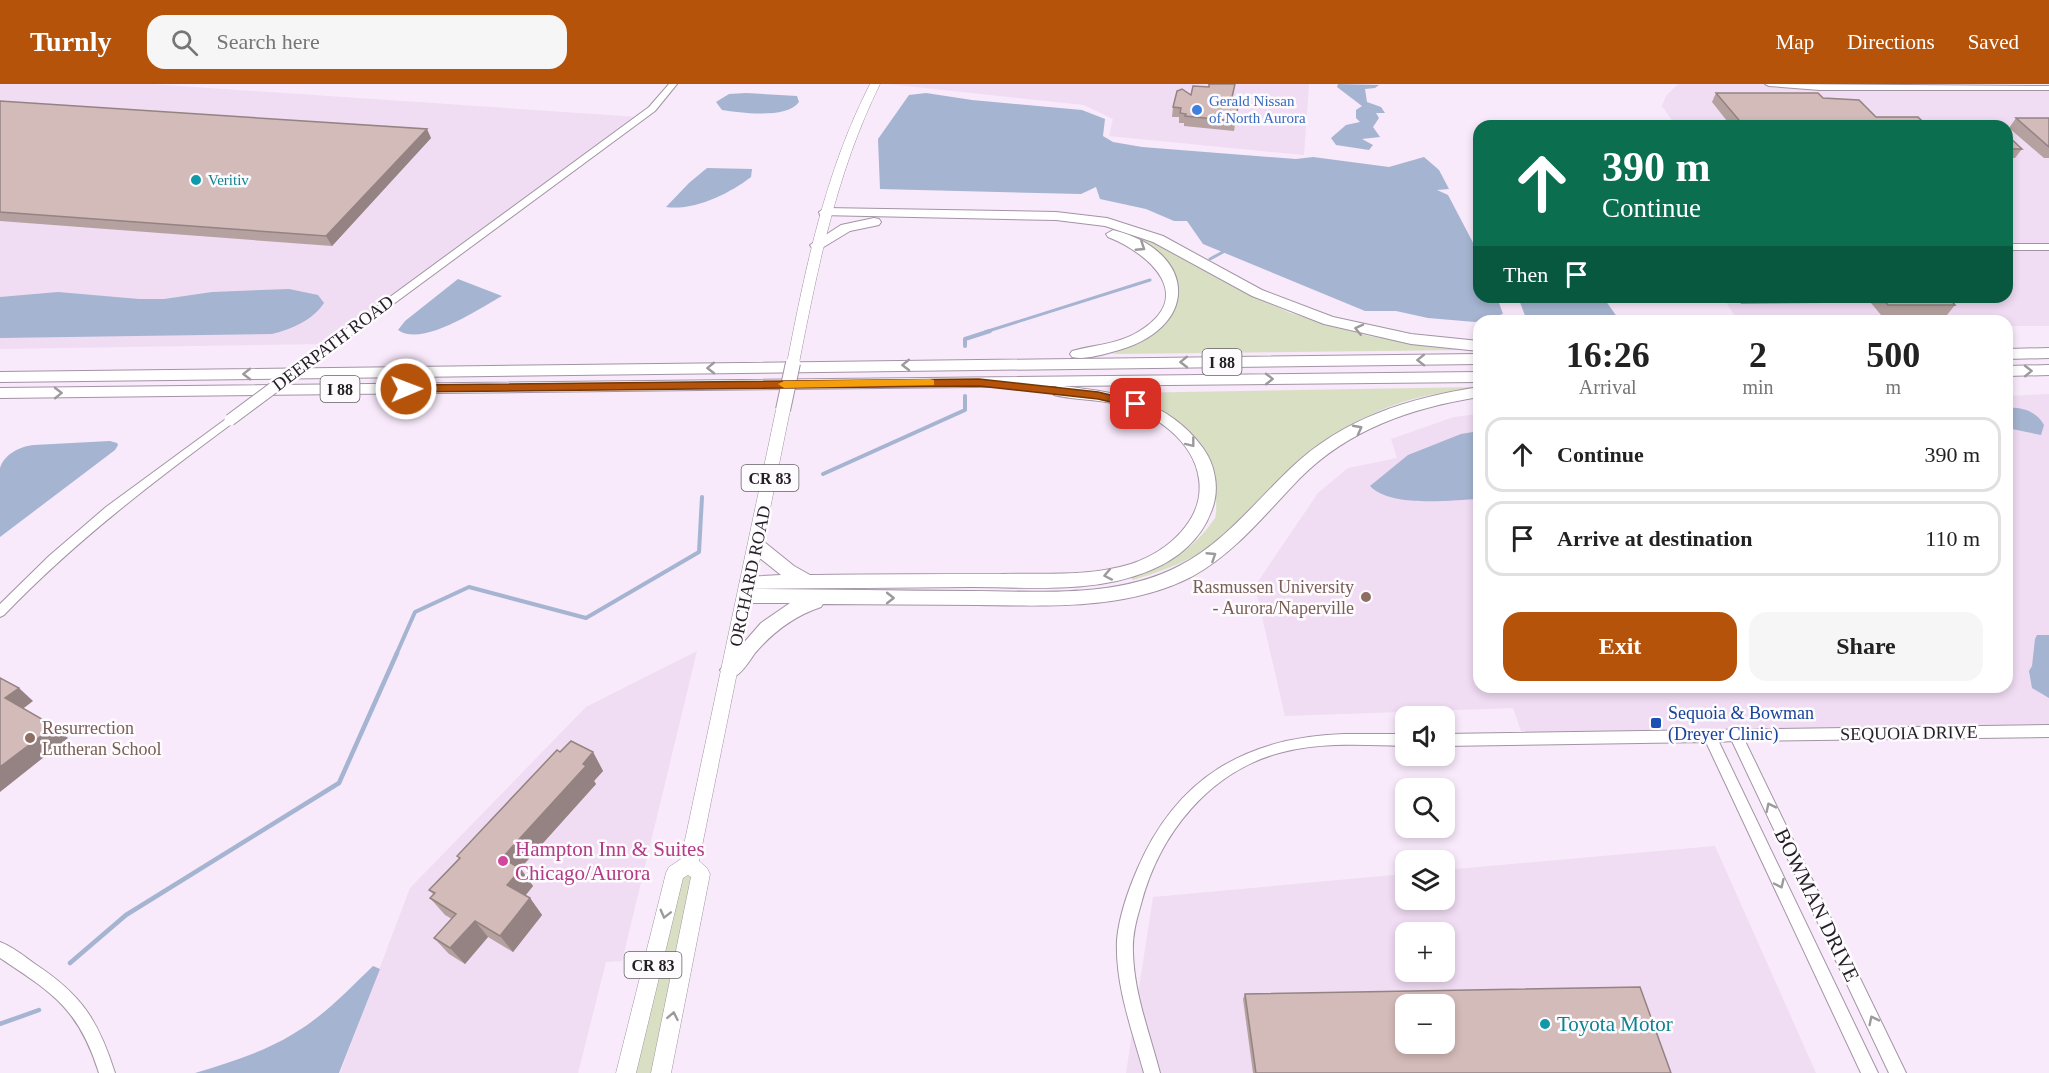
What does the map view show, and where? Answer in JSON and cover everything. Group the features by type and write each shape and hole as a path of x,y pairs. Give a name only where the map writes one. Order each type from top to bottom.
{"highway":[{"path":"824,217 1056,216 1107,222 1158,239 1266,298 1329,321 1411,339 1473,345"},
{"path":"824,217 874,222 1050,226 1102,231 1119,236 1144,249 1161,263 1170,279 1173,296 1166,313 1150,331 1121,345 1075,354 965,364"},
{"path":"817,245 846,228 874,222"},
{"path":"2013,354 2049,353"},
{"name":"I 88","path":"0,377 1473,359"},
{"path":"2013,371 2049,370"},
{"name":"I 88","path":"0,393 1473,377"},
{"path":"748,589 808,582 1082,580 1132,570 1153,562 1182,542 1200,521 1209,499 1209,479 1206,470 1194,444 1160,416 1119,399 979,382"},
{"path":"748,589 831,598 1068,598 1103,594 1159,581 1181,573 1221,550 1313,457 1332,443 1400,409 1437,399 1473,393"},
{"path":"757,546 788,572 808,582"},
{"path":"730,670 769,624 783,614 809,603 831,598"}],"main road":[{"name":"ORCHARD ROAD","path":"627,1073 675,873 689,864 824,217 842,157 875,84"},
{"name":"CR 83","path":"662,1073 701,874 689,864"}],"street":[{"name":"DEERPATH ROAD","path":"0,612 50,559 81,533 230,420 652,109 673,84"},
{"path":"1769,84 1820,88 2049,88"},
{"path":"2013,247 2049,247"},
{"name":"SEQUOIA DRIVE","path":"1455,740 2049,731"},
{"name":"BOWMAN DRIVE","path":"1710,736 1870,1073"},
{"name":"BOWMAN DRIVE","path":"1736,736 1898,1073"},
{"path":"1152,1073 1130,985 1125,939 1133,897 1145,864 1173,818 1196,792 1228,768 1282,746 1335,741 1395,740"},
{"path":"0,949 56,987 78,1008 91,1027 107,1073"}],"shaded area":[{"path":"0,84 150,84 638,117 324,344 0,349"},
{"path":"888,84 1309,84 1304,155 1109,136 1113,119 1084,105"},
{"path":"1678,84 1756,84 1832,90 2049,90 2049,326 2013,326 2013,315 1734,315 1727,303 2013,303 2013,120 1672,120 1662,106 1666,96"},
{"path":"2049,394 2049,725 1522,734 1513,708 1455,710 1455,706 1395,706 1395,712 1285,716 1255,586 1318,493 1348,468 1397,458 1391,439 1454,417 1473,415 1473,693 2013,693 2013,396"},
{"path":"697,651 622,961 606,962 578,1073 340,1073 410,888 586,707"},
{"path":"1715,846 1816,1073 1126,1073 1153,897 1395,875 1395,910 1455,910 1455,869"}],"green space":[{"path":"1123,232 1158,244 1235,287 1290,313 1369,336 1462,350 1112,354 1145,340 1159,329 1173,312 1178,292 1173,271 1163,255"},
{"path":"1473,387 1409,400 1370,415 1344,429 1299,461 1215,543 1176,565 1133,580 1131,578 1173,559 1199,538 1215,518 1216,495 1209,459 1188,430 1158,409 1124,395 1125,393"},
{"path":"684,871 694,871 653,1073 635,1073"}],"water":[{"path":"1338,84 1379,85 1365,89 1367,102 1381,107 1385,113 1376,113 1379,118 1373,127 1380,137 1362,139 1373,145 1369,150 1336,145 1331,138 1346,125 1360,122 1356,118 1356,110 1362,106 1337,87"},
{"path":"926,93 972,100 1082,110 1105,119 1103,136 1113,142 1142,147 1296,159 1313,157 1389,167 1424,157 1439,170 1449,189 1437,190 1448,195 1473,243 1473,303 1499,303 1503,314 1473,315 1473,322 1428,318 1396,311 1365,311 1203,244 1187,221 1174,221 1146,209 1100,199 1096,187 1081,194 880,189 878,139 909,95"},
{"path":"729,94 797,96 799,102 785,111 764,114 722,110 716,102"},
{"path":"707,168 752,169 751,177 711,200 677,208 666,207 689,183"},
{"path":"458,279 502,296 466,317 436,330 421,334 408,334 398,330 405,321"},
{"path":"289,289 318,295 324,303 301,323 272,334 0,338 0,297 58,292 164,299 212,292"},
{"path":"1520,303 1607,303 1616,315 1525,315"},
{"path":"2013,408 2023,409 2037,416 2044,425 2041,435 2013,429"},
{"path":"1473,432 1473,499 1406,500 1380,493 1370,486 1408,455 1461,434"},
{"path":"110,441 117,443 115,450 0,537 0,468 9,455 24,447 34,445"},
{"path":"2037,635 2049,635 2049,698 2032,688 2029,671 2032,666"},
{"path":"373,966 380,969 339,1073 195,1073 258,1052 293,1034 325,1011"}],"building":[{"path":"1209,84 1235,84 1230,106 1238,107 1235,121 1185,116 1186,114 1180,113 1181,108 1173,107 1177,91 1182,89 1191,95 1193,86 1209,87"},
{"path":"1716,93 1818,93 1823,98 1859,100 1876,117 1918,117 1921,120 1739,120"},
{"name":"Veritiv","path":"0,101 427,129 326,236 0,212"},
{"path":"2016,118 2049,118 2049,147"},
{"path":"2013,141 2022,149 2013,149"},
{"path":"1886,303 1953,303 1955,305 1888,305"},
{"path":"0,678 19,688 5,698 54,726 0,767"},
{"path":"571,741 593,752 583,764 586,766 502,858 521,869 507,885 530,898 500,936 475,921 450,948 434,938 456,914 430,898 435,893 429,890 460,858 457,856 557,750 560,752"},
{"name":"Toyota Motor","path":"1640,987 1671,1073 1256,1073 1245,994"}],"waterway":[{"path":"1210,259 1223,252"},
{"path":"985,332 1150,280"},
{"path":"965,346 965,339 990,331"},
{"path":"823,474 965,410 965,396"},
{"path":"396,655 415,612 469,587 586,618 699,552 702,497"},
{"path":"70,963 126,915 339,783 397,653"},
{"path":"0,1024 39,1010"}],"slow traffic":[{"path":"784,384 930,383"}],"place":[{"name":"Gerald Nissan of North Aurora","path":"1197,110"},
{"name":"Veritiv","path":"196,180"},
{"name":"Rasmussen University - Aurora/Naperville","path":"1366,597"},
{"name":"Sequoia & Bowman (Dreyer Clinic)","path":"1656,723"},
{"name":"Resurrection Lutheran School","path":"30,738"},
{"name":"Hampton Inn & Suites Chicago/Aurora","path":"503,861"},
{"name":"Toyota Motor","path":"1545,1024"}],"route":[{"path":"406,389 979,382 1098,396 1136,404"}]}
